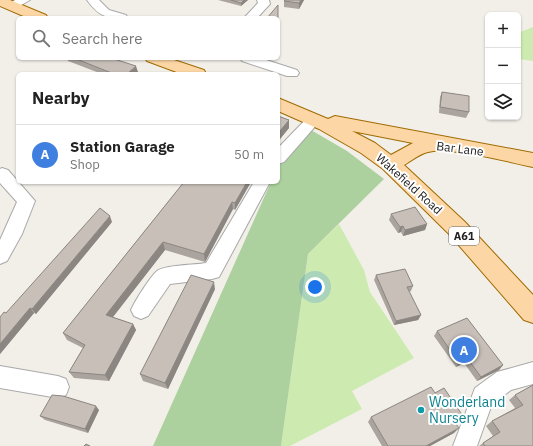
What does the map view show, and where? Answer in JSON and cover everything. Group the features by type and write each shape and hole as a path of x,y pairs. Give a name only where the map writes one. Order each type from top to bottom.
{"main road":[{"path":"12,2 37,16"},
{"path":"160,60 192,72"},
{"name":"Wakefield Road","path":"280,105 308,116 347,136 390,164 457,228 533,312"},
{"path":"308,116 451,145"},
{"name":"Bar Lane","path":"390,164 405,154 424,146 435,144 451,145 533,160"}],"street":[{"path":"93,0 105,13 115,16"},
{"path":"252,16 264,4 263,0"},
{"path":"253,60 292,73"},
{"path":"280,155 308,116"},
{"path":"0,256 13,234 26,201 2,174"},
{"path":"141,310 164,276 212,271 261,184"},
{"path":"465,446 483,396 505,380 533,373"},
{"path":"0,378 58,387"}],"green space":[{"path":"533,27 533,61 521,59 521,32"},
{"path":"311,130 347,151 384,179 308,254 281,446 153,446 270,184 280,184 280,164"},
{"path":"339,224 364,270 370,292 414,358 352,391 362,409 290,446 281,446 308,254"}],"building":[{"path":"231,0 244,0 241,3"},
{"path":"301,0 299,3 284,1"},
{"path":"278,5 278,16 269,16"},
{"path":"79,60 117,60 136,66 129,72 109,72"},
{"path":"442,92 469,96 469,112 440,107"},
{"path":"280,117 289,120 280,131"},
{"path":"182,184 246,184 235,203 232,202 204,254 163,242 106,315 133,324 105,375 69,372 85,345 63,333"},
{"path":"415,207 427,224 405,230 403,226 400,227 391,214"},
{"path":"100,208 110,216 32,309 30,308 0,344 0,317 4,312 6,313"},
{"path":"405,269 413,286 407,287 421,315 396,321 376,275"},
{"path":"191,275 214,282 165,383 140,374"},
{"path":"467,318 503,365 481,377 468,359 459,363 437,331"},
{"path":"533,385 533,446 485,446 483,443 500,432 492,421 523,405 515,395"},
{"name":"Wonderland Nursery","path":"431,387 435,393 444,388 463,416 454,421 459,428 426,446 388,446 371,417"},
{"path":"52,395 63,396 96,406 85,429 40,416"}],"place":[{"name":"Station Garage","path":"464,350"},
{"name":"Wonderland Nursery","path":"421,410"}]}
